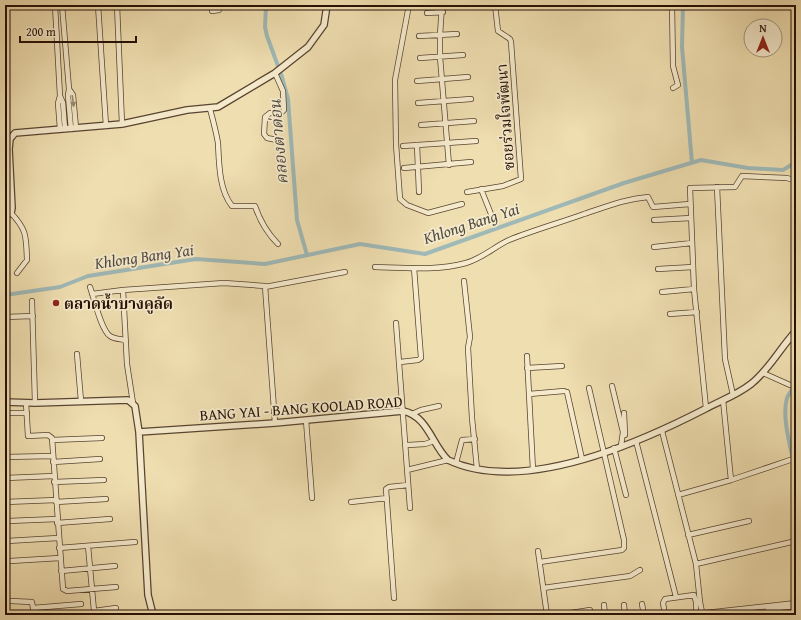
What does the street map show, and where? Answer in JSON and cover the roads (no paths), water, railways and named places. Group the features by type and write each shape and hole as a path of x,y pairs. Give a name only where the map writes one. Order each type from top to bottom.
{"street":[{"path":"54,5 60,96 58,103 68,129"},
{"path":"62,5 69,89 68,129"},
{"path":"98,5 106,126"},
{"path":"117,5 122,124"},
{"path":"212,10 219,10 221,5"},
{"path":"17,273 27,260 26,233 22,224 8,214 12,205 9,148 12,136 18,132 122,124 187,110 210,109 218,107 245,93 285,67 317,36 324,25 327,5"},
{"path":"409,5 395,80 396,144 400,199 407,206 428,213 462,204"},
{"path":"442,5 443,12 440,35 440,57 449,165"},
{"name":"ซอยร่วมใจพัฒนา","path":"468,192 503,186 521,180 512,42 498,31 495,5"},
{"path":"672,5 673,66 678,85 673,88"},
{"path":"427,13 443,12"},
{"path":"419,36 457,34"},
{"path":"420,58 463,55"},
{"path":"276,73 283,91 284,110 281,113 270,113 265,116 264,134 267,138 277,140 281,143"},
{"path":"417,81 468,77"},
{"path":"418,103 471,99"},
{"path":"210,109 217,137 218,161 227,199 232,206 255,206 268,234 278,244"},
{"path":"421,125 474,121"},
{"path":"402,146 476,141"},
{"path":"418,145 419,192"},
{"path":"404,168 419,168 471,162"},
{"path":"706,408 694,289 689,190 691,188 737,187 738,179 742,176 787,178 796,181"},
{"path":"717,187 725,359 733,395"},
{"path":"481,189 492,214"},
{"path":"375,267 444,267 466,263 488,254 508,240 549,224 584,214 613,203 648,198 653,207 690,204"},
{"path":"654,220 691,218"},
{"path":"654,247 692,243"},
{"path":"658,269 693,266"},
{"path":"400,362 418,360 421,358 414,268"},
{"path":"92,294 123,290 224,284 264,285 265,287 345,272"},
{"path":"464,281 470,336 468,348 477,469"},
{"path":"90,287 96,310 108,335 125,340"},
{"path":"265,287 275,423"},
{"path":"662,292 694,289"},
{"path":"123,290 125,340 133,403 139,432 140,541 148,595 153,615"},
{"path":"32,301 36,403"},
{"path":"670,314 697,312"},
{"path":"5,317 33,316"},
{"path":"396,323 410,508"},
{"path":"407,470 448,460 477,469 506,472 533,470 559,466 604,452 622,443 636,441 662,431 746,387 763,373 796,331"},
{"path":"77,354 81,401"},
{"path":"527,356 533,470"},
{"path":"527,368 562,366"},
{"path":"763,373 790,385"},
{"path":"612,386 623,432 622,443"},
{"path":"540,562 624,550 624,540 589,388"},
{"path":"529,394 565,392 582,459"},
{"path":"5,402 36,403 128,400 133,403"},
{"path":"723,400 731,480"},
{"path":"26,403 28,436 48,435 51,436 52,440 58,538 64,591 116,587"},
{"path":"412,414 421,410 439,406"},
{"name":"BANG YAI - BANG KOOLAD ROAD","path":"139,432 275,423 403,411 412,414 422,422 448,460"},
{"path":"5,413 27,413"},
{"path":"622,443 626,434 624,413"},
{"path":"306,420 312,498"},
{"path":"662,431 696,564 698,602 696,615"},
{"path":"52,440 102,438"},
{"path":"456,463 462,440 475,439"},
{"path":"408,445 424,444 434,441"},
{"path":"636,441 676,597"},
{"path":"614,448 626,495"},
{"path":"5,457 53,456"},
{"path":"678,495 731,480 796,458"},
{"path":"53,462 100,459"},
{"path":"5,478 54,476"},
{"path":"54,482 104,480"},
{"path":"394,598 387,488 408,485"},
{"path":"351,502 387,498"},
{"path":"5,502 106,499"},
{"path":"8,521 110,519"},
{"path":"688,535 749,521"},
{"path":"7,541 58,538"},
{"path":"59,548 140,541"},
{"path":"696,564 796,541"},
{"path":"88,546 94,611 116,608"},
{"path":"538,551 547,615"},
{"path":"10,561 60,558"},
{"path":"61,571 115,566"},
{"path":"543,588 630,576 640,570"},
{"path":"665,615 663,601 676,597 694,595 702,612 705,613 796,603"},
{"path":"11,601 32,602 34,615"},
{"path":"33,608 81,604"},
{"path":"642,604 644,615"},
{"path":"604,605 605,615"},
{"path":"624,606 625,615"},
{"path":"713,615 796,606"},
{"path":"558,615 590,610"}],"waterway":[{"name":"คลองตาด่อน","path":"266,5 265,27 267,36 282,77 288,99 297,220 307,255"},
{"path":"683,5 682,47 692,163"},
{"name":"Khlong Bang Yai","path":"5,295 60,287 88,276 196,259 265,264 360,244 425,254 624,183 701,160 748,168 783,170 796,162"},
{"path":"796,384 787,398 785,415 796,473"}],"place":[{"name":"ตลาดน้ำบางคูลัด","path":"56,303"}]}
